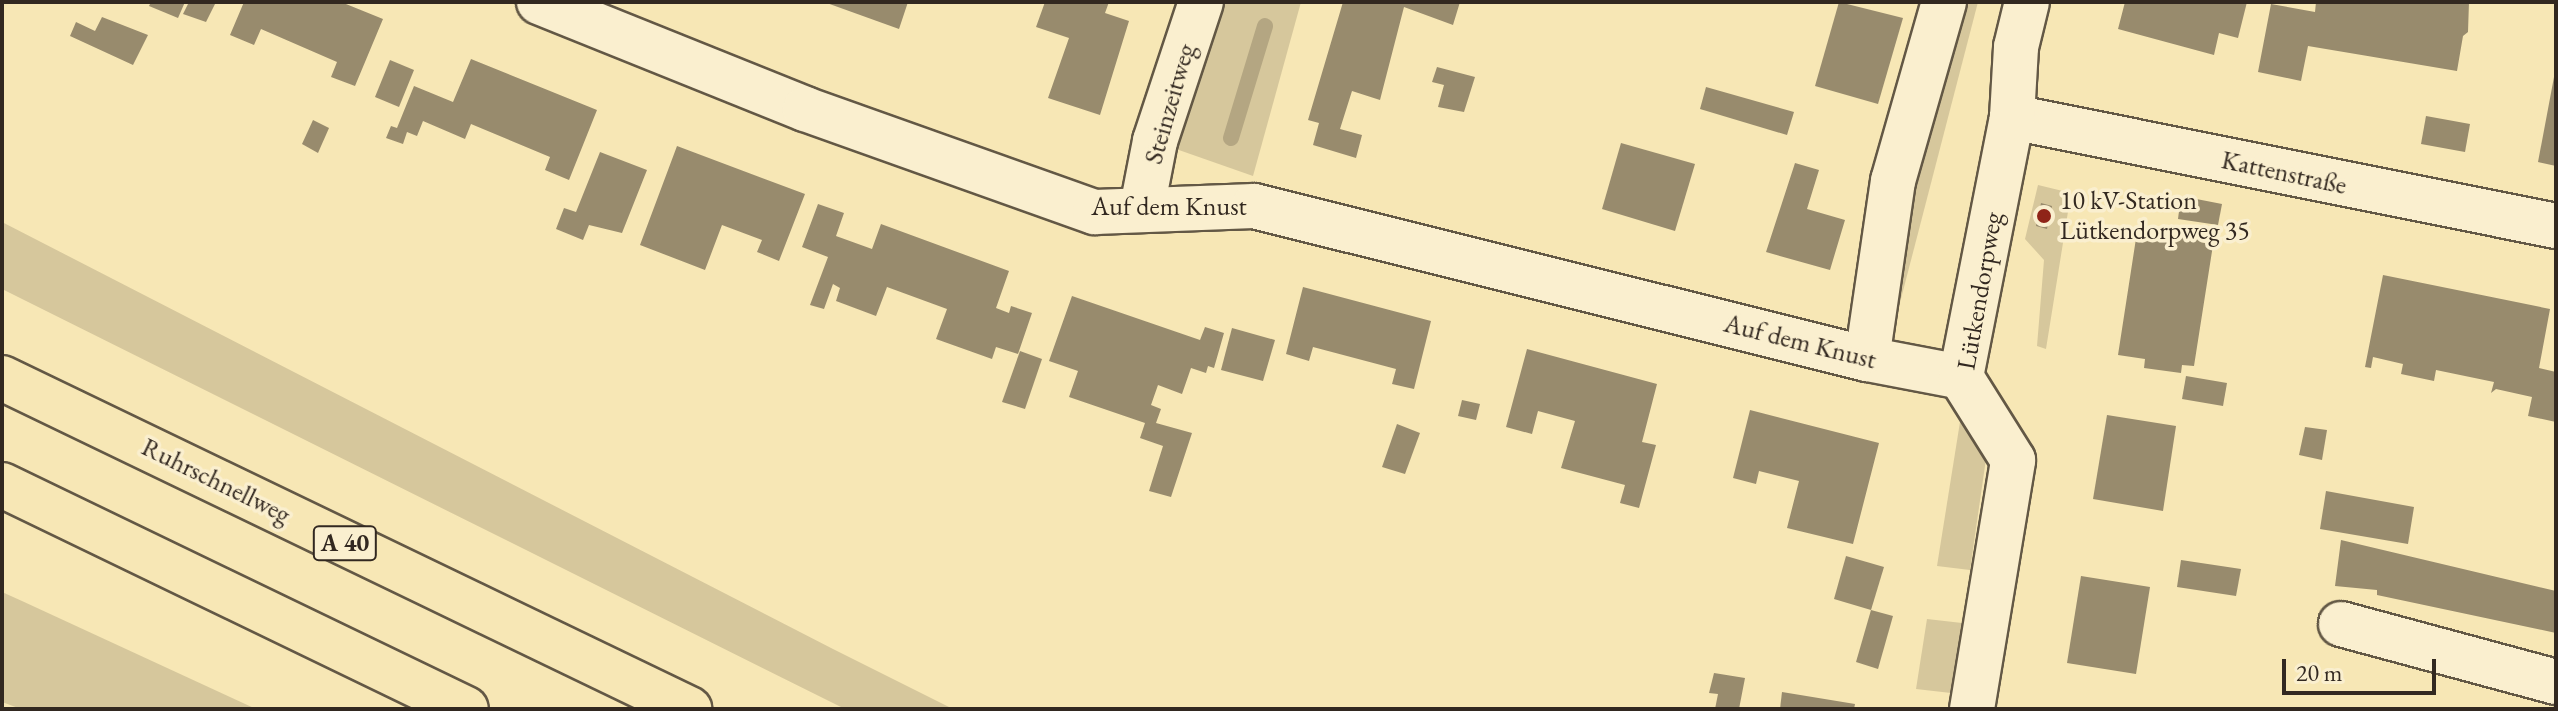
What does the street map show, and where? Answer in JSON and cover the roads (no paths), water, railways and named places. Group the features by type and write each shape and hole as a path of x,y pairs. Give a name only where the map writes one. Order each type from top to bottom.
{"highway":[{"name":"Ruhrschnellweg","path":"2,378 689,709"},
{"path":"2,485 466,709"},
{"path":"2,514 234,598"}],"street":[{"name":"Auf dem Knust","path":"539,2 805,109 1095,212 1254,206 1867,359 1961,377"},
{"name":"Steinzeitweg","path":"1142,208 1155,141 1201,2"},
{"path":"1867,359 1893,181 1944,2"},
{"name":"Lütkendorpweg","path":"1972,709 2013,460 1961,377 2012,117 2016,47 2027,2"},
{"name":"Kattenstraße","path":"2012,117 2556,226"},
{"path":"2341,624 2556,682"}],"waterway":[{"path":"1231,138 1265,26"}],"place":[{"name":"10 kV-Station Lütkendorpweg 35","path":"2044,216"}]}
